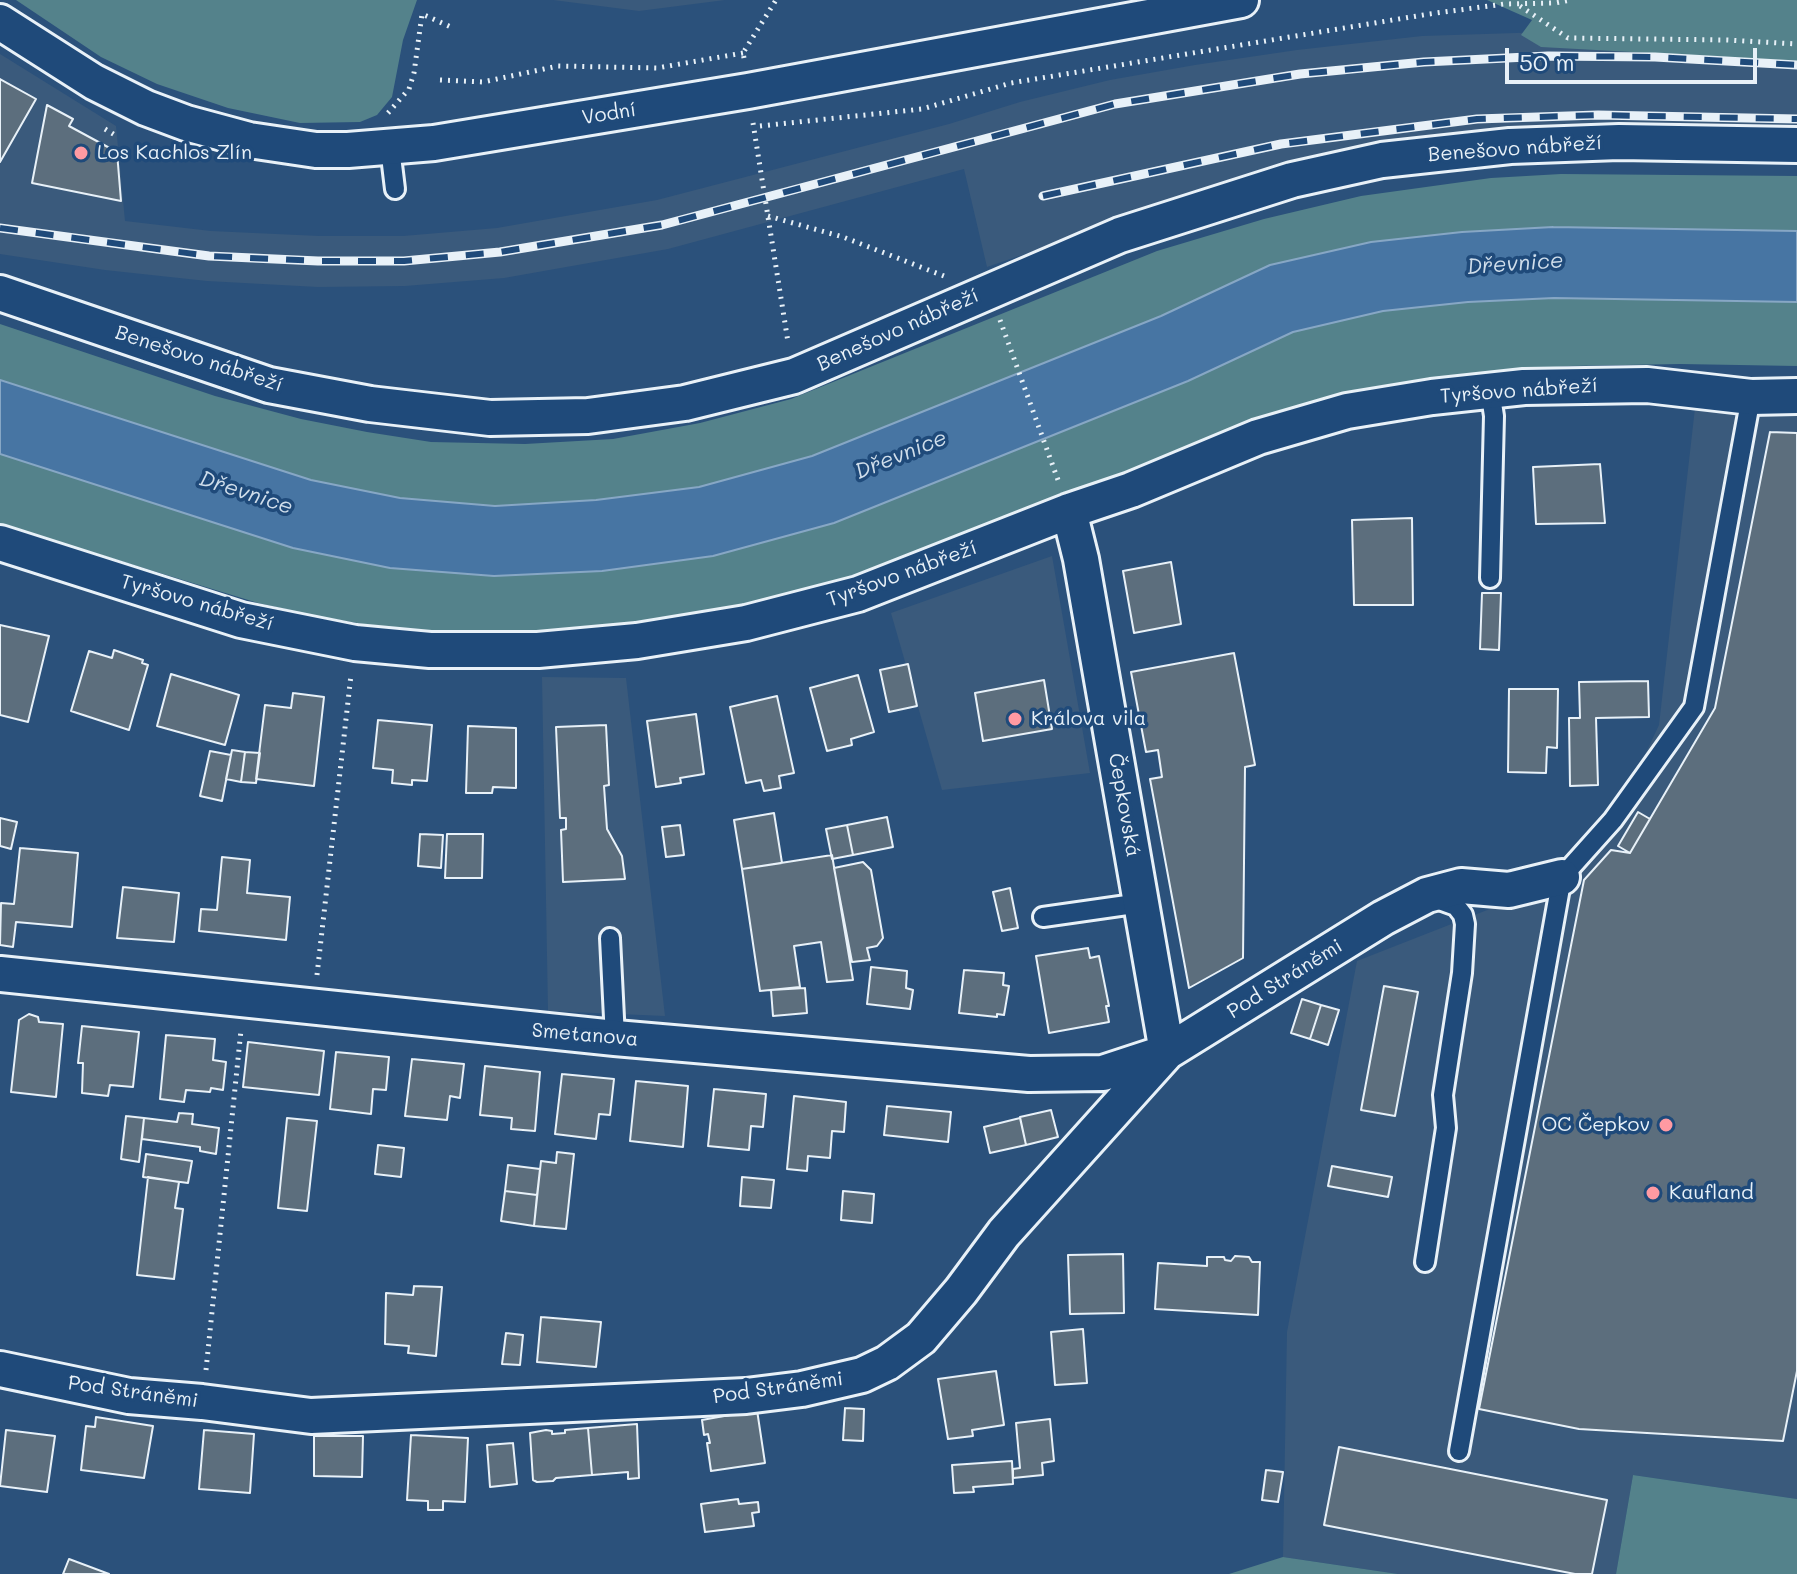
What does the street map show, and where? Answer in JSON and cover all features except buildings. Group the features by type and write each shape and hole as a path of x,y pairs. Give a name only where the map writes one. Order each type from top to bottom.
{"street":[{"name":"Vodní","path":"0,22 94,82 146,108 186,123 249,140 316,150 386,134 748,91 1197,4 1241,0"},
{"name":"Benešovo nábřeží","path":"0,293 269,385 370,404 490,418 588,416 685,403 794,376 1120,235 1292,180 1382,160 1510,146 1619,142 1797,145"},
{"name":"Tyršovo nábřeží","path":"0,543 241,620 355,643 430,650 538,650 637,641 746,623 858,594 1065,499 1131,490 1258,437 1347,411 1524,387 1647,385 1751,397 1797,396"},
{"name":"Čepkovská","path":"1065,499 1081,559 1167,1052"},
{"name":"Pod Stráněmi","path":"0,1369 129,1396 311,1416 746,1396 802,1389 862,1375 887,1363 921,1338 1004,1233 1167,1052 1383,918 1427,895 1461,886 1509,890 1562,877"},
{"name":"Smetanova","path":"0,974 615,1038 1029,1074 1103,1073 1167,1052"}],"lane":[{"path":"386,134 395,189"},
{"path":"1490,390 1494,416 1490,578"},
{"path":"1459,1451 1562,877 1613,820 1694,707 1751,397"},
{"path":"1425,1262 1446,1128 1443,1095 1462,973 1465,924 1456,906 1427,895"},
{"path":"1043,917 1141,903"},
{"path":"610,938 615,1038"}],"path":[{"path":"776,0 743,53 794,376"},
{"path":"753,127 922,109 1011,83 1429,14 1504,4 1571,0"},
{"path":"1518,5 1568,38 1797,44"},
{"path":"386,134 414,73 422,14 451,27"},
{"path":"440,80 483,82 558,66 657,68 743,53"},
{"path":"768,216 843,237 913,262 981,293"},
{"path":"1001,322 1065,499"},
{"path":"313,1008 355,643"},
{"path":"202,1402 243,1001"}],"shaded area":[{"path":"553,0 725,0 639,11"},
{"path":"1547,32 1797,40 1797,138 1243,179 987,267 964,169 668,249 504,278 405,286 318,287 207,281 0,254 0,54 116,126 125,221 211,231 403,236 497,228 657,200 1110,80 1297,50 1422,36"},
{"path":"1695,408 1797,411 1797,1499 1633,1475 1616,1574 1398,1574 1283,1557 1287,1332 1357,961 1523,896 1616,816 1659,725"},
{"path":"1052,556 1090,773 942,790 891,613"},
{"path":"542,677 626,678 665,1016 548,1011"}],"green space":[{"path":"16,0 417,0 403,40 392,97 377,115 360,122 300,123 228,108 157,84 101,57"},
{"path":"1487,0 1797,0 1797,61 1541,47 1521,35 1532,20"},
{"path":"1561,174 1797,176 1797,231 1553,227 1462,232 1371,242 1270,265 1161,316 812,456 699,487 596,500 495,506 400,498 311,480 0,380 0,324 215,396 301,419 367,432 431,442 525,444 613,439 700,423 791,399 1157,251 1264,219 1361,196 1491,178"},
{"path":"1554,298 1797,302 1797,366 1569,366 1438,377 1355,393 1285,410 860,577 724,611 626,627 533,633 443,632 380,627 258,603 0,524 0,454 293,548 602,571 713,556 834,523 1188,381 1293,332 1383,311 1468,302"},
{"path":"1633,1475 1797,1499 1797,1574 1616,1574"},
{"path":"1283,1557 1398,1574 1229,1574"}],"water":[{"name":"Dřevnice","path":"1553,227 1797,231 1797,302 1554,298 1468,302 1383,311 1293,332 1188,381 834,523 713,556 602,571 494,576 390,568 293,548 0,454 0,380 311,480 400,498 495,506 596,500 699,487 812,456 1161,316 1270,265 1371,242 1462,232"}],"railway":[{"path":"0,228 209,256 404,261 500,252 662,225 1115,104 1300,74 1424,62 1548,56 1655,57 1797,65"},
{"path":"1043,196 1281,144 1477,119 1598,115 1797,119"}],"place":[{"name":"Los Kachlos Zlín","path":"81,153"},
{"name":"Králova vila","path":"1015,719"},
{"name":"OC Čepkov","path":"1666,1125"},
{"name":"Kaufland","path":"1653,1193"}]}
